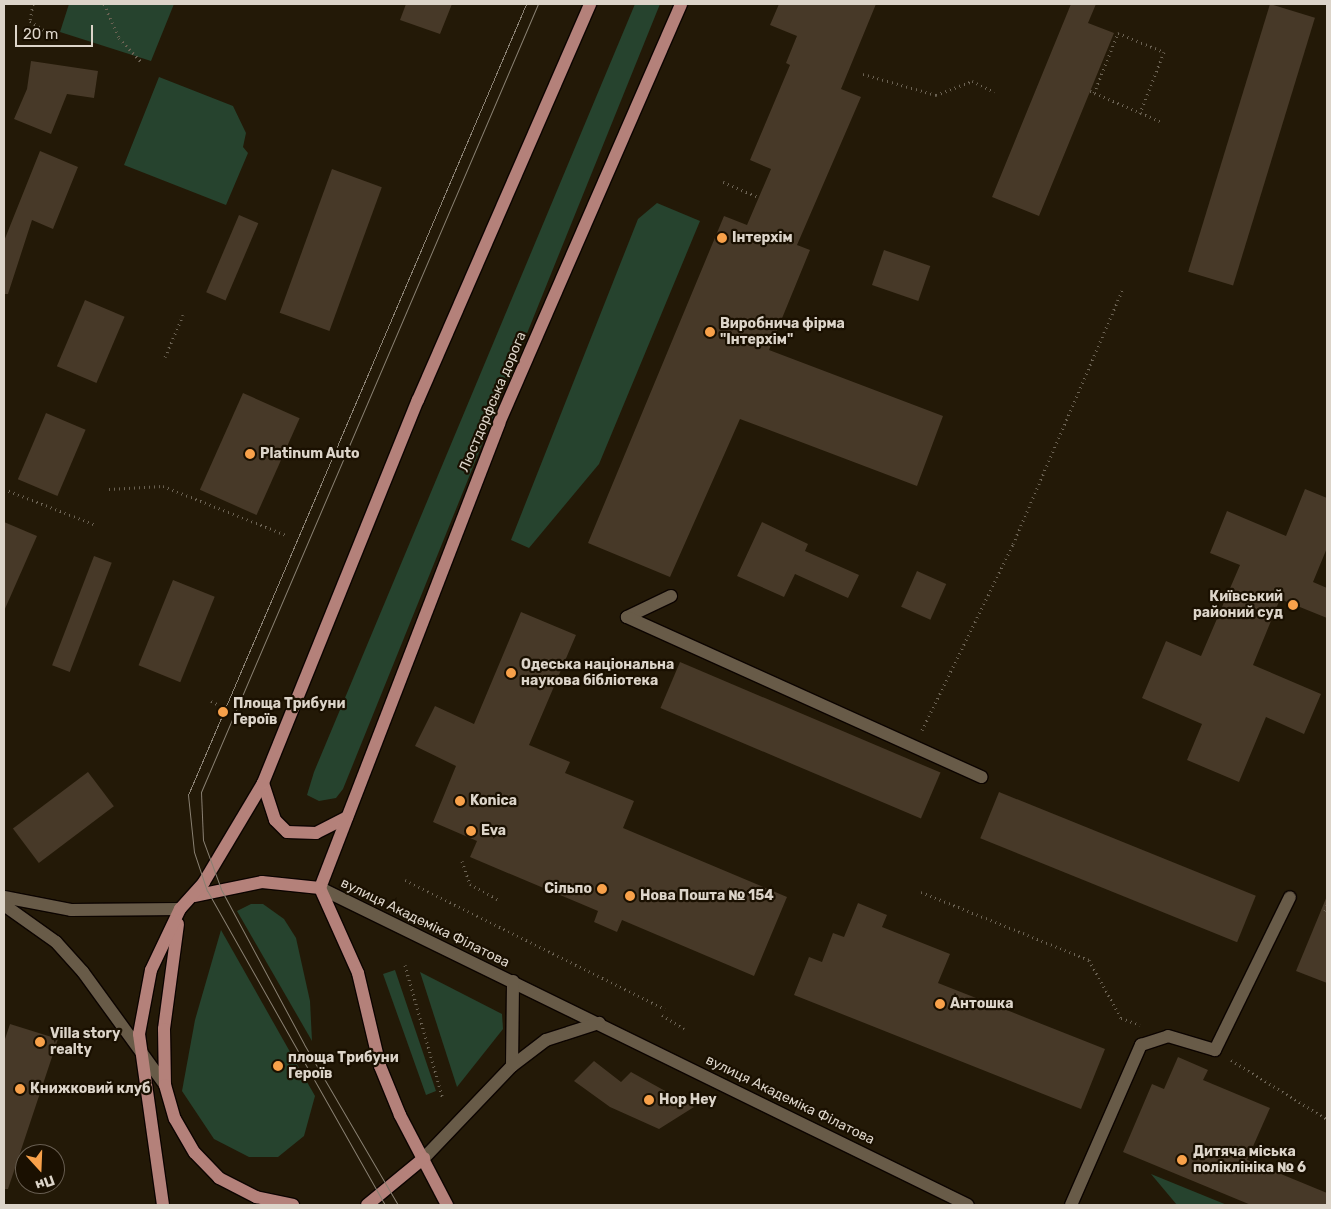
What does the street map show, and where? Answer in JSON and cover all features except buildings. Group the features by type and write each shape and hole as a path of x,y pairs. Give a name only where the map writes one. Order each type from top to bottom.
{"main road":[{"path":"163,1205 139,1034 151,970 180,909 194,896 263,784 418,400 590,4"},
{"name":"Люстдорфська дорога","path":"320,888 499,423 681,4"},
{"path":"671,596 627,617 982,777"},
{"path":"263,784 274,820 287,832 316,833 347,817"},
{"path":"194,896 262,882 320,888 358,972 384,1074 447,1205"},
{"name":"вулиця Академіка Філатова","path":"320,888 968,1205"},
{"path":"4,897 71,910 180,909"},
{"path":"1071,1205 1141,1045 1168,1036 1215,1050 1290,897"},
{"path":"4,905 56,942 141,1050 165,1085"},
{"path":"180,909 164,1029 165,1085 175,1119 195,1153 219,1178 256,1196 293,1205"},
{"path":"512,1066 513,981"},
{"path":"367,1205 384,1194 424,1158 512,1066 546,1040 599,1023"}],"path":[{"path":"33,4 30,21 53,36"},
{"path":"104,4 119,38 142,63"},
{"path":"1094,93 1118,33 1164,52 1140,113"},
{"path":"863,74 936,96 972,81 995,92"},
{"path":"1090,91 1162,122"},
{"path":"723,182 758,197"},
{"path":"914,746 1013,544 1123,289"},
{"path":"166,357 183,315"},
{"path":"109,489 163,486 286,535"},
{"path":"4,489 96,525"},
{"path":"212,701 217,704"},
{"path":"462,861 470,884 499,900"},
{"path":"405,880 448,905 665,1009"},
{"path":"921,892 1088,960 1121,1018 1168,1036"},
{"path":"1325,911 1327,905"},
{"path":"405,965 443,1099"},
{"path":"662,1014 684,1029"},
{"path":"1215,1050 1327,1119"}],"green space":[{"path":"69,4 174,4 151,61 60,32"},
{"path":"635,4 660,4 343,789 336,798 319,801 307,795 314,772"},
{"path":"159,77 233,106 246,133 243,147 248,153 226,205 124,165"},
{"path":"657,203 700,221 599,464 529,548 511,540 638,219"},
{"path":"251,904 263,904 284,919 296,938 310,1001 312,1041 237,911"},
{"path":"221,930 315,1096 304,1136 278,1157 249,1157 214,1139 182,1091 195,1020"},
{"path":"395,970 436,1091 426,1095 383,974"},
{"path":"420,972 502,1014 503,1029 457,1087"},
{"path":"1151,1174 1227,1205 1177,1205"}],"tram line":[{"path":"385,1205 207,891 194,852 188,795 526,4"},
{"path":"398,1205 304,1044 221,889 203,840 201,792 538,4"}],"place":[{"name":"Інтерхім","path":"722,238"},
{"name":"Виробнича фірма \"Інтерхім\"","path":"710,332"},
{"name":"Platinum Auto","path":"250,454"},
{"name":"Київський районий суд","path":"1293,605"},
{"name":"Одеська національна наукова бібліотека","path":"511,673"},
{"name":"Площа Трибуни Героїв","path":"223,712"},
{"name":"Konica","path":"460,801"},
{"name":"Eva","path":"471,831"},
{"name":"Сільпо","path":"602,889"},
{"name":"Нова Пошта № 154","path":"630,896"},
{"name":"Антошка","path":"940,1004"},
{"name":"Villa story realty","path":"40,1042"},
{"name":"площа Трибуни Героїв","path":"278,1066"},
{"name":"Книжковий клуб","path":"20,1089"},
{"name":"Hop Hey","path":"649,1100"},
{"name":"Дитяча міська поліклініка № 6","path":"1182,1160"}]}
